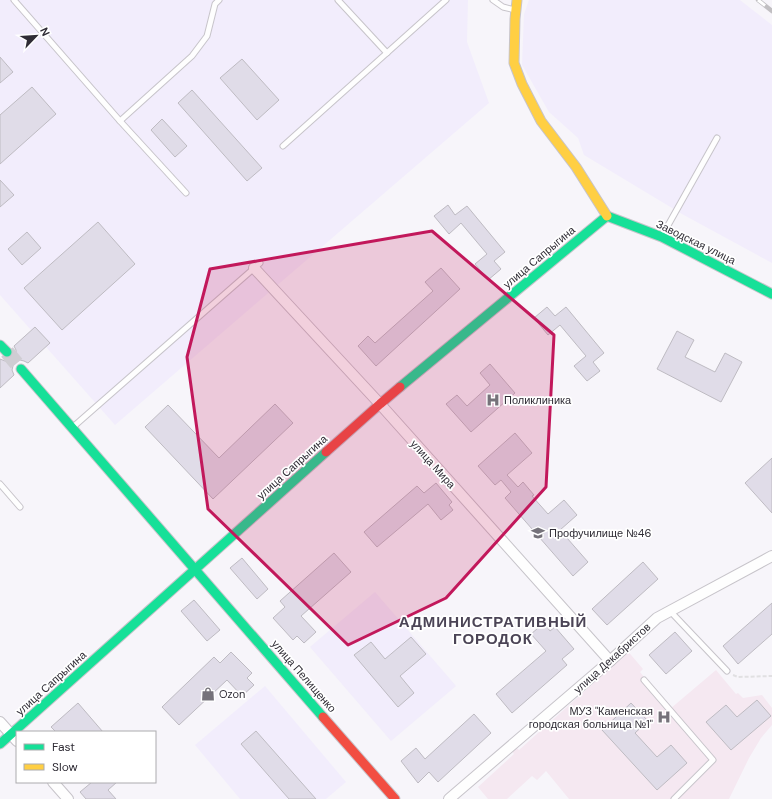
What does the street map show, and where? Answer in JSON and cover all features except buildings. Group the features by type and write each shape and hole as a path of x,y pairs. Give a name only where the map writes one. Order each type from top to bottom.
{"street":[{"path":"517,0 514,63 522,84 541,121 576,167 607,216"},
{"name":"Заводская улица","path":"607,216 662,237 772,294"},
{"name":"улица Сапрыгина","path":"20,731 31,717 380,404 607,216"},
{"name":"улица Мира","path":"257,266 610,661"},
{"path":"0,344 7,352"},
{"name":"улица Пелищенко","path":"21,369 395,799"},
{"name":"улица Декабристов","path":"449,799 610,661 657,618 772,556"},
{"path":"0,722 14,738"},
{"name":"улица Сапрыгина","path":"0,744 14,738"},
{"path":"54,783 68,799"}],"lane":[{"path":"14,0 120,121 186,193"},
{"path":"120,121 192,56 207,36 215,4 219,0"},
{"path":"338,0 387,53"},
{"path":"283,146 446,0"},
{"path":"492,0 503,7 516,10"},
{"path":"662,237 718,138"},
{"path":"72,427 257,266"},
{"path":"0,484 20,507"},
{"path":"670,611 727,670"},
{"path":"644,680 713,760 674,799"}],"path":[{"path":"727,670 738,677 772,676"}],"highlighted area":[{"path":"432,231 554,335 546,487 446,598 348,645 208,509 187,357 210,269"}],"shaded area":[{"path":"0,0 468,0 467,42 489,103 115,425 0,295"},
{"path":"529,0 740,0 772,25 772,263 682,214 584,155 578,138 549,112 522,65 524,14"},
{"path":"375,592 456,686 391,741 310,647"},
{"name":"МУЗ \"Каменская городская больница №1\"","path":"626,649 643,669 640,672 670,709 716,670 736,694 738,693 743,698 762,695 772,708 772,725 761,738 749,758 729,799 569,799 546,771 537,780 532,776 507,799 488,799 478,787 514,754 512,751 516,747 519,750 616,663 614,658"},
{"path":"265,686 346,782 326,799 240,799 195,745"}],"tunnel":[{"path":"7,352 21,369"}],"railway":[{"path":"758,0 772,11"}],"traffic: fast":[{"path":"607,216 662,237 772,294"},
{"path":"400,387 607,216"},
{"path":"0,345 7,352"},
{"path":"21,369 323,717"},
{"path":"0,744 326,452"}],"traffic: slow":[{"path":"517,0 514,63 522,84 541,121 576,167 607,216"}],"traffic: jam":[{"path":"326,452 400,387"},
{"path":"323,717 395,799"}],"place":[{"name":"Поликлиника","path":"493,400"},
{"name":"Профучилище №46","path":"538,533"},
{"name":"Ozon","path":"208,694"},
{"name":"МУЗ \"Каменская городская больница №1\"","path":"664,717"}],"district":[{"name":"АДМИНИСТРАТИВНЫЙ ГОРОДОК","path":"493,630"}]}
